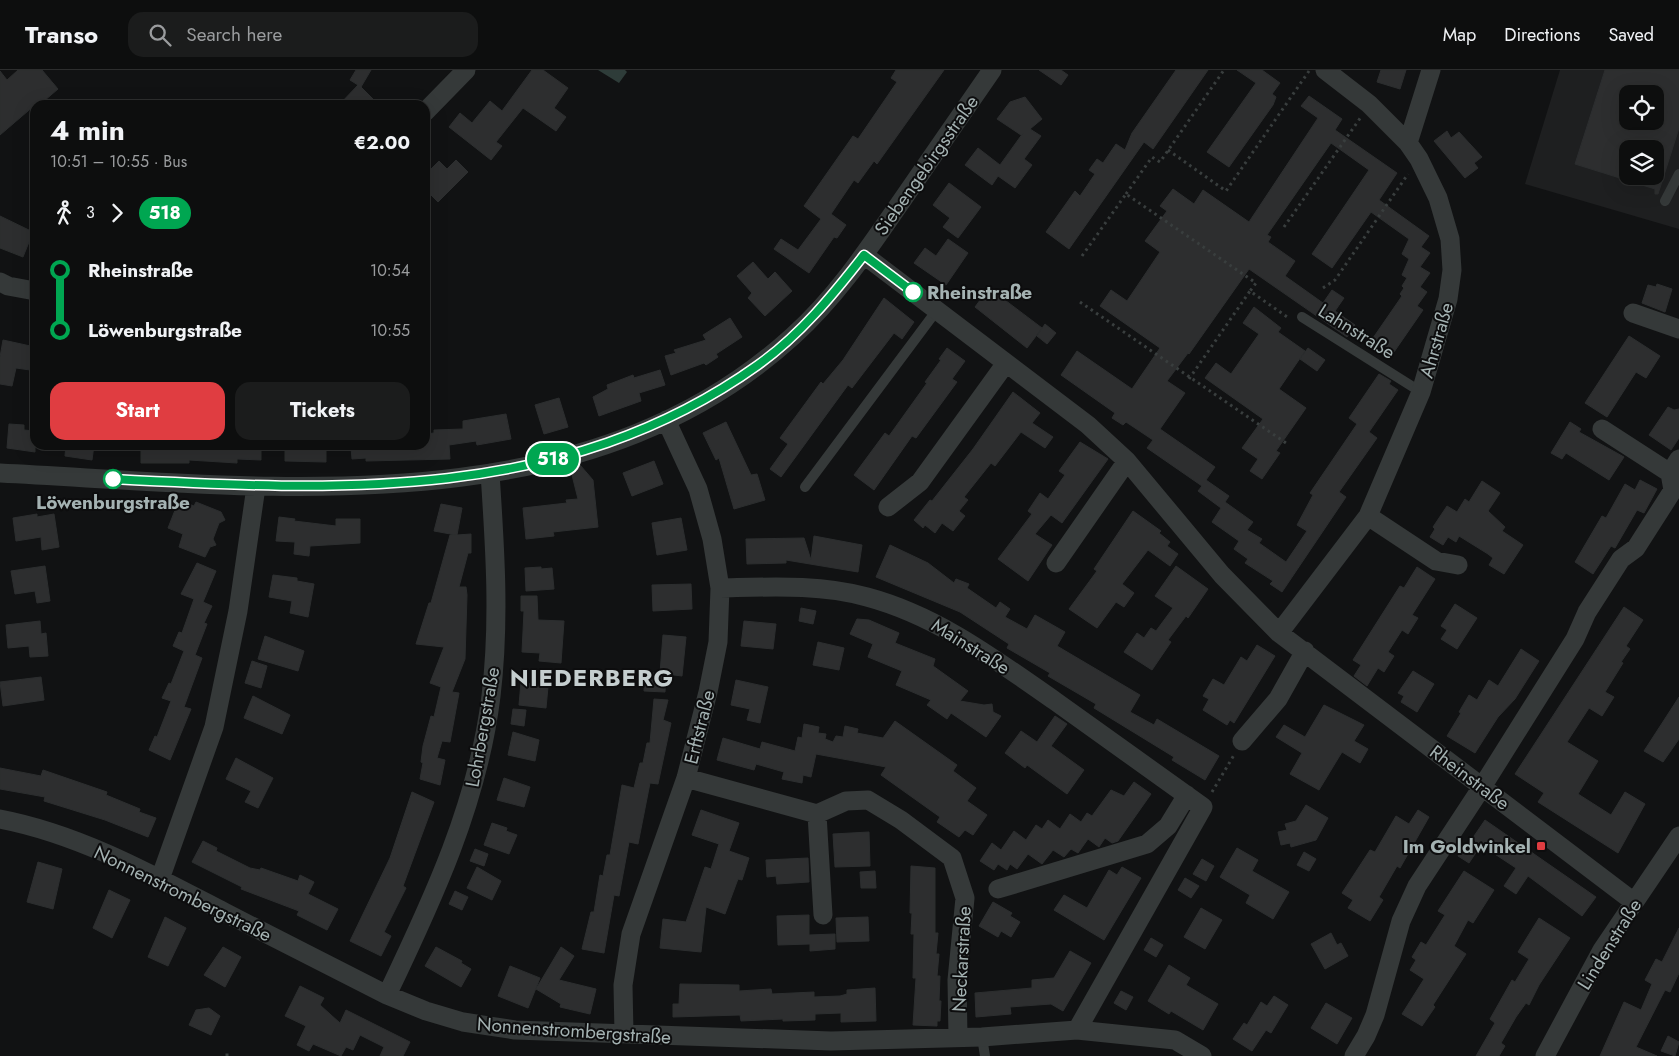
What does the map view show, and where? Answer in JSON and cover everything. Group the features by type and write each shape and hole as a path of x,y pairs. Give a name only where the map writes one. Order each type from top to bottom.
{"street":[{"path":"430,107 466,70"},
{"name":"Siebengebirgsstraße","path":"0,473 256,487 380,486 490,474 586,451 624,439 666,420 713,395 759,365 794,335 827,302 864,255 992,70"},
{"name":"Ahrstraße","path":"1280,633 1368,516 1421,392 1448,299 1452,270 1450,238 1438,198 1419,159 1408,143 1370,104 1325,70"},
{"path":"1408,143 1432,70"},
{"name":"Rheinstraße","path":"864,255 1088,425 1127,461 1222,575 1280,633 1634,902"},
{"path":"0,282 8,286 30,290"},
{"path":"1633,313 1679,328"},
{"path":"888,507 920,482 1006,363"},
{"name":"Erftstraße","path":"624,1034 623,985 631,934 686,778 708,692 718,642 720,588 712,539 698,489 666,420"},
{"path":"1354,1056 1366,1036 1375,1014 1401,921 1417,886 1575,640 1587,612 1621,559 1636,548 1673,490 1674,466 1602,429"},
{"path":"1056,563 1127,461"},
{"name":"Lohrbergstraße","path":"387,995 440,884 478,769 491,697 495,643 497,586 490,474"},
{"path":"160,878 214,727 238,611 256,487"},
{"path":"1368,516 1436,561 1458,566"},
{"name":"Mainstraße","path":"720,588 782,586 826,588 868,597 922,617 976,645 1203,807"},
{"path":"1242,742 1278,699 1305,651"},
{"path":"686,778 817,814 823,915"},
{"path":"998,889 1147,844 1168,826 1187,795"},
{"name":"Neckarstraße","path":"817,814 846,801 868,800 901,820 952,858 965,898 957,980 958,1037"},
{"path":"1077,1030 1203,807"},
{"name":"Nonnenstrombergstraße","path":"0,819 76,841 160,878 387,995 426,1011 463,1022 515,1030 624,1034 830,1049 958,1037 1077,1030 1175,1040 1202,1056"},
{"name":"Lindenstraße","path":"1545,1056 1602,950 1679,836"}],"lane":[{"path":"1665,201 1679,174"},
{"path":"805,487 937,310"},
{"name":"Lahnstraße","path":"1302,317 1421,392"},
{"path":"982,1037 985,1056"}],"path":[{"path":"1082,256 1152,156 1160,162 1224,70"},
{"path":"1168,150 1226,191 1310,70"},
{"path":"1284,227 1370,104"},
{"path":"1322,288 1335,280 1419,159"},
{"path":"1126,194 1256,283 1189,379"},
{"name":"Lahnstraße","path":"1250,291 1291,320 1302,317"},
{"path":"1080,302 1189,379 1198,381 1286,443"},
{"path":"1203,807 1242,742"}],"shaded area":[{"path":"598,70 625,70 627,72 619,83"},
{"path":"1560,70 1679,70 1679,229 1525,184"}],"building":[{"path":"18,70 42,70 58,89 45,100 30,100 30,109 0,135 0,71 7,80"},
{"path":"356,70 371,70 361,87 374,100 344,100 358,85 350,80"},
{"path":"532,70 543,70 568,88 554,108 566,117 556,131 523,108 496,142 502,146 491,160 449,127 460,113 472,123 490,101 502,111"},
{"path":"896,70 944,70 877,164 874,161 858,183 854,180 831,214 846,225 837,238 834,237 809,273 774,249 781,239 798,250 821,219 804,206 853,136 858,139 897,82 891,78"},
{"path":"1039,70 1061,70 1068,75 1061,85"},
{"path":"1176,70 1208,70 1153,149 1144,142 1069,249 1046,232 1075,191 1080,196 1095,174 1089,170 1097,159 1103,163 1116,144 1125,150 1132,133"},
{"path":"1237,70 1262,70 1280,83 1272,94 1276,97 1273,105 1229,167 1207,152 1256,83"},
{"path":"1381,70 1406,70 1400,89 1377,82"},
{"path":"1605,70 1679,70 1679,128 1664,175 1664,140 1619,140 1619,178 1575,164"},
{"path":"1309,96 1342,119 1335,130 1397,173 1379,200 1429,236 1421,247 1430,253 1420,267 1430,273 1420,287 1427,292 1417,306 1423,310 1394,352 1373,338 1402,296 1400,294 1404,288 1402,286 1407,278 1402,275 1409,259 1402,254 1409,239 1371,212 1332,268 1312,254 1369,170 1331,143 1267,235 1271,237 1268,242 1295,261 1285,276 1323,303 1332,290 1344,298 1335,311 1355,325 1347,337 1249,269 1189,354 1167,381 1185,393 1160,429 1215,467 1206,480 1229,496 1225,502 1253,522 1247,530 1262,539 1259,543 1286,562 1307,531 1297,525 1313,495 1310,493 1357,424 1349,418 1379,374 1391,381 1389,384 1398,390 1369,432 1377,438 1339,492 1346,497 1282,592 1270,584 1273,581 1245,563 1248,559 1234,549 1239,541 1212,522 1221,508 1198,491 1202,486 1147,448 1153,440 1126,422 1123,425 1112,418 1115,413 1061,375 1077,351 1132,389 1160,348 1100,306 1111,290 1127,301 1160,252 1145,241 1167,211 1160,206 1173,189 1194,204 1203,190 1249,222 1318,118 1301,106"},
{"path":"1025,97 1042,119 1030,129 1041,136 1024,159 1032,165 1015,188 998,176 992,185 965,165 978,148 1000,165 1023,133 1021,135 997,119 1010,102"},
{"path":"1447,131 1451,138 1459,132 1482,157 1474,163 1478,168 1465,178 1434,141"},
{"path":"456,160 468,172 438,202 430,194 430,170 439,161 447,169"},
{"path":"949,183 981,207 958,238 943,227 950,218 933,205"},
{"path":"1642,185 1661,185 1658,194 1655,194 1655,189"},
{"path":"0,216 30,231 30,240 23,257 0,248"},
{"path":"948,239 968,253 946,285 914,263 925,248 936,256"},
{"path":"753,262 768,279 775,272 792,291 765,316 748,298 752,293 737,276"},
{"path":"1657,284 1672,289 1665,312 1642,303 1648,285 1656,287"},
{"path":"989,288 1042,328 1027,348 975,307"},
{"path":"884,298 914,322 902,339 894,333 852,388 848,385 781,477 770,469 788,444 780,438 821,382 823,384 843,360"},
{"path":"1254,307 1281,328 1278,332 1305,351 1279,389 1306,408 1276,451 1280,453 1262,479 1250,471 1258,459 1242,448 1263,419 1205,378 1216,363 1231,374 1259,334 1243,323"},
{"path":"730,318 742,337 716,354 718,357 706,365 704,363 671,375 665,356 676,353 674,350 706,340 703,335"},
{"path":"1045,324 1056,333 1047,344 1037,336"},
{"path":"1629,336 1660,356 1646,378 1636,372 1607,417 1585,403"},
{"path":"3,340 30,346 30,370 16,368 12,386 0,384 0,357"},
{"path":"947,348 965,361 952,379 957,382 916,438 912,436 874,490 854,475 885,433 889,436 927,383 925,382"},
{"path":"1308,348 1325,360 1317,371 1300,359"},
{"path":"660,370 665,385 639,393 641,401 599,416 593,397 608,389 607,385 633,375 634,378"},
{"path":"1013,392 1040,413 1032,423 1053,437 1045,448 1021,432 995,466 991,463 964,497 968,500 959,511 965,516 953,531 942,523 935,533 925,525 923,528 914,520 930,500 932,501 973,449"},
{"path":"559,398 568,427 544,434 535,405"},
{"path":"1668,407 1674,410 1679,409 1679,438 1671,450 1649,435"},
{"path":"506,414 511,439 477,445 476,441 449,445 450,459 366,461 366,458 352,459 351,450 430,450 430,433 434,433 434,430 463,429 463,421"},
{"path":"726,422 751,475 757,474 765,500 734,509 719,458 716,460 703,433"},
{"path":"1570,422 1581,429 1579,432 1624,457 1609,480 1566,453 1562,459 1551,453"},
{"path":"9,424 24,425 24,430 30,431 30,450 35,450 35,452 7,448"},
{"path":"1080,442 1108,459 1062,523 1051,515 1035,534 1052,545 1028,581 998,559 1032,514 1028,511 1040,493 1048,499 1065,475 1059,471"},
{"path":"66,450 93,450 92,460 65,456"},
{"path":"141,450 261,450 261,460 237,459 237,463 189,460 189,463 141,463"},
{"path":"285,450 326,450 326,462 285,461"},
{"path":"654,461 663,484 632,496 623,473"},
{"path":"580,465 593,480 598,527 553,532 554,536 526,539 523,508 567,503 566,500 578,499 570,467"},
{"path":"1640,480 1657,489 1644,513 1637,510 1615,548 1611,546 1593,574 1575,562 1602,516 1606,518 1625,484 1635,490"},
{"path":"1482,481 1500,493 1488,511 1505,527 1502,531 1523,545 1504,574 1489,565 1493,558 1459,536 1456,542 1448,537 1443,545 1430,537 1435,529 1433,527 1447,506 1457,512 1465,499 1469,502"},
{"path":"179,500 194,506 196,502 221,512 225,520 219,523 213,539 216,545 210,547 205,557 179,547 183,534 168,528"},
{"path":"441,504 462,508 457,535 471,534 471,553 468,553 459,587 466,587 467,595 465,659 452,692 459,693 450,742 442,741 437,758 445,760 440,785 420,779 423,763 421,762 423,746 431,716 434,717 441,687 430,683 444,647 416,644 429,603 431,603 450,535 456,535 434,531"},
{"path":"1133,511 1161,531 1159,533 1170,542 1167,546 1178,554 1170,566 1148,550 1122,584 1134,593 1124,607 1116,602 1097,628 1069,609 1097,571 1094,569"},
{"path":"37,514 37,517 54,514 59,547 42,550 41,537 16,541 13,518"},
{"path":"279,517 295,519 294,521 336,526 336,519 360,519 360,543 310,546 309,556 294,554 295,542 276,541"},
{"path":"681,518 687,550 657,555 652,523"},
{"path":"814,536 862,545 858,572 786,560 786,563 747,564 746,539 804,538 811,560"},
{"path":"890,545 928,563 954,583 956,579 969,584 967,588 996,608 1000,602 1010,609 1005,617 1027,629 1035,615 1065,632 1057,646 1140,695 1130,712 1154,725 1157,719 1219,756 1205,780 1172,760 1174,757 1094,708 1096,704 1048,676 1050,673 1007,648 1009,644 960,612 876,577"},
{"path":"197,563 216,571 203,602 212,606 204,623 207,624 195,655 202,658 184,707 191,709 170,760 149,750 155,736 157,737 171,701 162,698 169,683 171,684 184,651 173,646 179,632 182,633 194,599 181,594"},
{"path":"45,566 50,601 37,603 35,591 15,594 11,571"},
{"path":"1176,566 1208,589 1188,618 1186,616 1168,640 1171,642 1152,670 1124,652 1137,633 1144,638 1151,628 1156,631 1173,608 1155,596"},
{"path":"541,567 541,569 552,568 554,589 526,591 525,568"},
{"path":"1417,567 1435,579 1412,615 1418,618 1408,634 1402,630 1388,652 1394,656 1384,672 1378,668 1367,686 1354,676 1361,665 1353,660 1400,586 1404,588"},
{"path":"273,575 297,578 297,581 314,584 308,617 290,613 292,601 269,597"},
{"path":"691,584 692,609 653,611 652,585"},
{"path":"521,596 537,596 538,620 564,621 561,663 539,661 540,653 522,652 524,611 521,611"},
{"path":"1455,604 1477,618 1457,649 1441,639 1447,630 1441,626"},
{"path":"1624,607 1643,620 1626,646 1630,649 1605,692 1614,697 1602,716 1589,708 1567,742 1598,761 1578,794 1611,815 1625,792 1645,804 1618,853 1538,802 1544,793 1515,774"},
{"path":"801,608 816,611 813,624 799,621"},
{"path":"857,619 869,620 899,633 895,643 935,659 933,666 968,691 960,701 984,705 992,704 993,712 1001,716 986,737 951,713 947,719 927,705 931,700 896,685 902,671 868,657 873,644 850,634"},
{"path":"40,621 41,634 46,633 48,656 30,657 29,646 8,648 6,625"},
{"path":"744,621 776,624 773,649 741,646"},
{"path":"663,635 686,637 682,676 666,674 665,692 644,691 645,673 660,673"},
{"path":"265,636 304,651 298,671 258,659"},
{"path":"818,642 844,648 839,670 813,665"},
{"path":"1257,645 1275,656 1234,723 1230,720 1227,725 1203,710 1209,699 1203,696 1213,679 1224,685 1241,657 1247,661"},
{"path":"1521,649 1539,661 1515,699 1498,717 1475,753 1447,736 1469,695 1477,700 1489,680 1498,686"},
{"path":"252,661 267,666 261,688 245,683"},
{"path":"1413,671 1434,684 1417,712 1401,702 1404,696 1398,693"},
{"path":"41,677 44,700 3,706 0,682"},
{"path":"736,680 768,687 760,723 747,720 750,709 731,705"},
{"path":"521,682 548,687 546,708 519,705"},
{"path":"253,696 290,715 282,734 244,718"},
{"path":"1679,697 1679,739 1663,762 1644,751"},
{"path":"654,699 668,700 663,720 671,723 658,784 650,783 638,844 629,842 619,896 614,895 604,953 582,949 591,912 594,912 600,875 603,876 607,855 610,855 622,785 634,788 640,763 643,763 647,743 650,743"},
{"path":"1324,705 1364,725 1354,741 1368,749 1360,763 1342,752 1319,790 1290,774 1302,753 1276,737 1284,725 1305,737"},
{"path":"513,709 526,710 524,726 511,724"},
{"path":"1055,716 1067,724 1051,746 1084,770 1067,794 1027,765 1025,768 1005,753 1021,731 1037,742"},
{"path":"895,721 957,765 953,771 976,788 967,801 987,815 973,835 965,830 959,837 937,822 940,817 881,775 886,767 816,754 811,777 803,775 802,783 782,779 784,772 756,764 754,770 717,760 723,738 760,749 762,742 795,751 798,737 802,738 804,724 819,727 818,733 826,734 825,739 833,742 836,736 843,737 845,726 858,729 857,733 883,738"},
{"path":"513,732 539,740 535,761 508,755"},
{"path":"236,758 273,778 258,808 245,802 251,791 226,779"},
{"path":"0,768 41,776 43,770 107,792 106,795 140,809 139,812 156,818 148,837 105,820 44,801 45,797 0,789"},
{"path":"504,778 530,787 524,807 497,800"},
{"path":"1134,782 1151,794 1118,841 1112,843 1105,838 1099,847 1088,839 1078,853 1071,849 1064,857 1053,850 1042,864 1028,854 1017,869 1010,864 1007,870 998,864 994,870 980,861 992,843 1001,850 1014,831 1026,840 1036,825 1042,829 1048,820 1060,829 1070,814 1081,822 1087,813 1092,816 1111,790 1124,796"},
{"path":"412,792 434,802 403,886 406,888 384,932 391,936 381,956 350,941 390,858"},
{"path":"1306,805 1328,818 1316,840 1291,847 1290,843 1281,845 1278,832 1287,830 1285,824 1296,821"},
{"path":"701,810 739,823 729,851 749,858 742,880 738,879 725,914 706,907 701,952 660,948 663,919 686,922 705,867 711,869 719,844 692,835"},
{"path":"1418,810 1429,817 1400,868 1397,866 1379,897 1383,900 1370,921 1348,908 1353,900 1342,893 1370,850 1375,852 1396,816 1409,824"},
{"path":"1485,820 1596,897 1582,916 1528,876 1516,894 1504,886 1516,868 1472,839"},
{"path":"492,823 507,828 506,831 517,835 509,854 484,845"},
{"path":"869,832 870,866 835,867 833,834"},
{"path":"203,841 217,848 216,851 250,868 260,870 261,868 298,881 300,875 314,882 308,894 338,909 327,930 297,915 299,911 241,889 242,887 192,862"},
{"path":"1466,843 1477,851 1469,863 1458,856"},
{"path":"1237,848 1258,860 1252,871 1289,892 1273,919 1246,903 1250,895 1220,877"},
{"path":"475,849 488,854 484,866 470,861"},
{"path":"1304,852 1316,859 1309,871 1297,865"},
{"path":"808,858 809,882 777,884 776,876 767,877 766,860"},
{"path":"1202,859 1214,866 1206,881 1193,874"},
{"path":"38,862 62,869 53,909 27,902"},
{"path":"911,866 935,868 935,933 938,933 936,954 939,954 937,976 940,976 939,1001 941,1001 940,1021 937,1021 937,1026 913,1025 916,978 913,978 914,934 911,934 912,913 910,913"},
{"path":"477,867 501,881 492,900 467,888"},
{"path":"1122,867 1141,878 1104,940 1054,910 1064,895 1087,908 1109,870 1117,875"},
{"path":"875,871 876,888 861,888 860,872"},
{"path":"1464,871 1494,890 1473,923 1468,920 1454,946 1466,954 1433,1005 1435,1007 1422,1026 1402,1014 1424,979 1410,970 1416,960 1412,957 1421,942 1426,945 1445,915 1438,911"},
{"path":"1185,878 1199,886 1191,898 1178,890"},
{"path":"109,890 130,900 112,938 93,928"},
{"path":"455,891 468,897 462,910 449,904"},
{"path":"993,902 1012,913 1010,916 1020,922 1011,937 1001,931 998,937 979,926"},
{"path":"1201,908 1222,920 1205,949 1184,937"},
{"path":"809,915 809,935 835,934 835,949 810,951 810,944 778,945 777,916"},
{"path":"165,917 186,928 168,966 148,957"},
{"path":"868,917 869,941 837,942 836,918"},
{"path":"1539,918 1570,938 1539,985 1529,1005 1526,1003 1516,1017 1501,1043 1505,1046 1499,1056 1476,1056 1495,1023 1490,1019 1512,980 1515,982 1529,959 1518,952"},
{"path":"1679,928 1679,973 1670,992 1665,990 1636,1047 1657,1056 1600,1056 1624,1002 1641,1010 1652,984 1645,980 1656,959 1662,962"},
{"path":"1331,933 1337,945 1341,943 1348,956 1325,969 1311,944"},
{"path":"1151,938 1163,945 1156,957 1144,950"},
{"path":"223,947 241,957 225,987 204,975"},
{"path":"436,947 462,961 461,963 471,969 461,987 425,966"},
{"path":"561,947 574,956 559,980 596,989 590,1014 560,1007 561,1004 536,989"},
{"path":"1070,951 1091,963 1063,1011 1051,1004 1010,1007 1011,1014 976,1017 975,993 1032,988 1032,980 1054,978"},
{"path":"1169,965 1190,978 1186,985 1218,1004 1203,1030 1171,1011 1169,1014 1148,1001"},
{"path":"510,966 540,978 528,1008 498,996"},
{"path":"680,984 739,985 739,991 771,989 772,994 814,992 814,997 840,996 847,994 847,990 875,988 876,1021 841,1022 841,1013 815,1014 815,1020 783,1021 783,1019 741,1021 740,1015 673,1017 673,1004 679,1004"},
{"path":"300,986 324,998 320,1005 340,1023 346,1010 410,1042 403,1056 380,1056 384,1047 360,1035 353,1050 346,1047 341,1056 313,1044 309,1051 297,1045 306,1026 285,1016"},
{"path":"1121,991 1133,997 1126,1010 1114,1003"},
{"path":"1274,996 1288,1005 1271,1033 1266,1030 1252,1051 1233,1039 1244,1023 1247,1025 1261,1002 1267,1006"},
{"path":"1326,1003 1352,1018 1337,1044 1311,1028"},
{"path":"209,1008 220,1016 211,1035 189,1025 196,1010"},
{"path":"1668,1036 1679,1042 1675,1056 1661,1051"}],"bus line":[{"name":"518","path":"113,479 256,487 380,486 490,474 586,451 624,439 666,420 713,395 759,365 794,335 827,302 864,255 913,292"}],"place":[{"name":"Rheinstraße","path":"913,292"},
{"name":"Löwenburgstraße","path":"113,479"},
{"name":"Im Goldwinkel","path":"1541,846"}],"district":[{"name":"NIEDERBERG","path":"592,678"}]}
